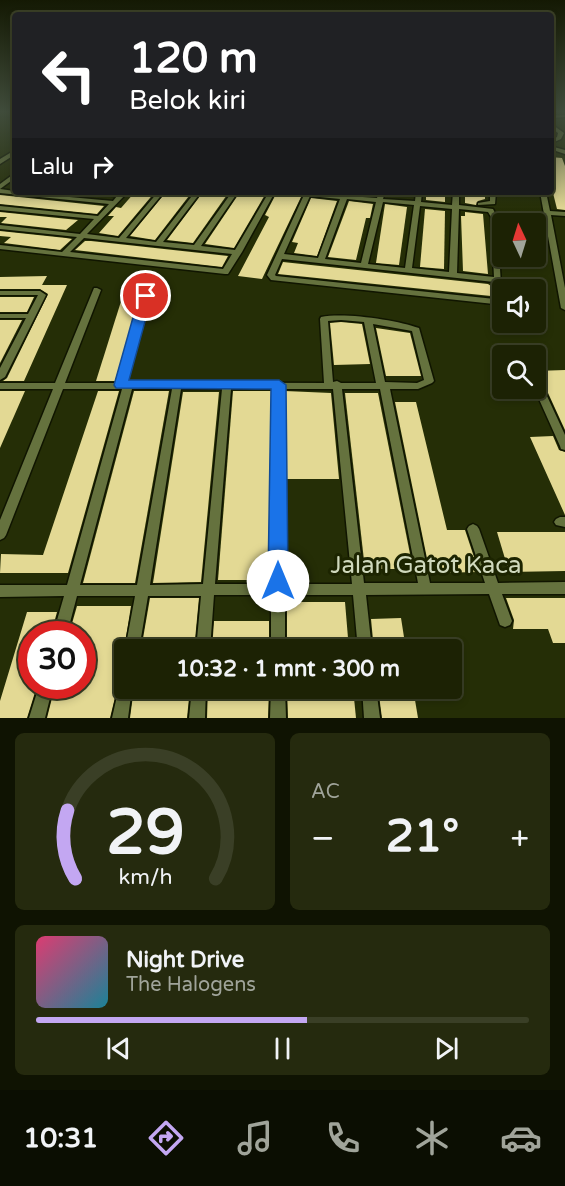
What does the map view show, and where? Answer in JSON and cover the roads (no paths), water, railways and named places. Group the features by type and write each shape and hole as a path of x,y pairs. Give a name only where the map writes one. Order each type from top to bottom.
{"street":[{"path":"38,195 115,203"},
{"path":"64,254 123,195"},
{"path":"121,240 158,195"},
{"path":"158,244 196,195"},
{"path":"196,248 233,195"},
{"path":"0,248 223,272 228,270 270,195"},
{"path":"307,195 271,275 274,278 492,303"},
{"path":"321,261 345,195"},
{"path":"351,195 455,207 492,215 498,279"},
{"path":"364,265 381,195"},
{"path":"408,270 419,195"},
{"path":"453,275 456,195"},
{"path":"455,207 493,203 493,195"},
{"path":"544,195 565,308"},
{"path":"0,208 99,218"},
{"path":"547,213 565,214"},
{"path":"0,227 238,252"},
{"path":"279,256 492,279"},
{"path":"0,535 97,290"},
{"path":"0,293 42,293 0,377"},
{"path":"63,621 146,296"},
{"path":"0,316 31,316"},
{"path":"0,386 333,384 418,386 429,381 416,330 336,317 326,318 323,321 333,384 364,639"},
{"path":"368,322 425,588"},
{"path":"134,639 177,385"},
{"path":"204,639 226,385"},
{"path":"278,639 279,385"},
{"path":"543,399 565,447"},
{"path":"473,530 505,621"},
{"name":"Jalan Gatot Kaca","path":"0,591 493,587 564,590"},
{"path":"38,718 43,699"},
{"path":"120,718 123,699"},
{"path":"196,718 198,699"},
{"path":"278,699 278,718"},
{"path":"370,699 372,718"}]}
